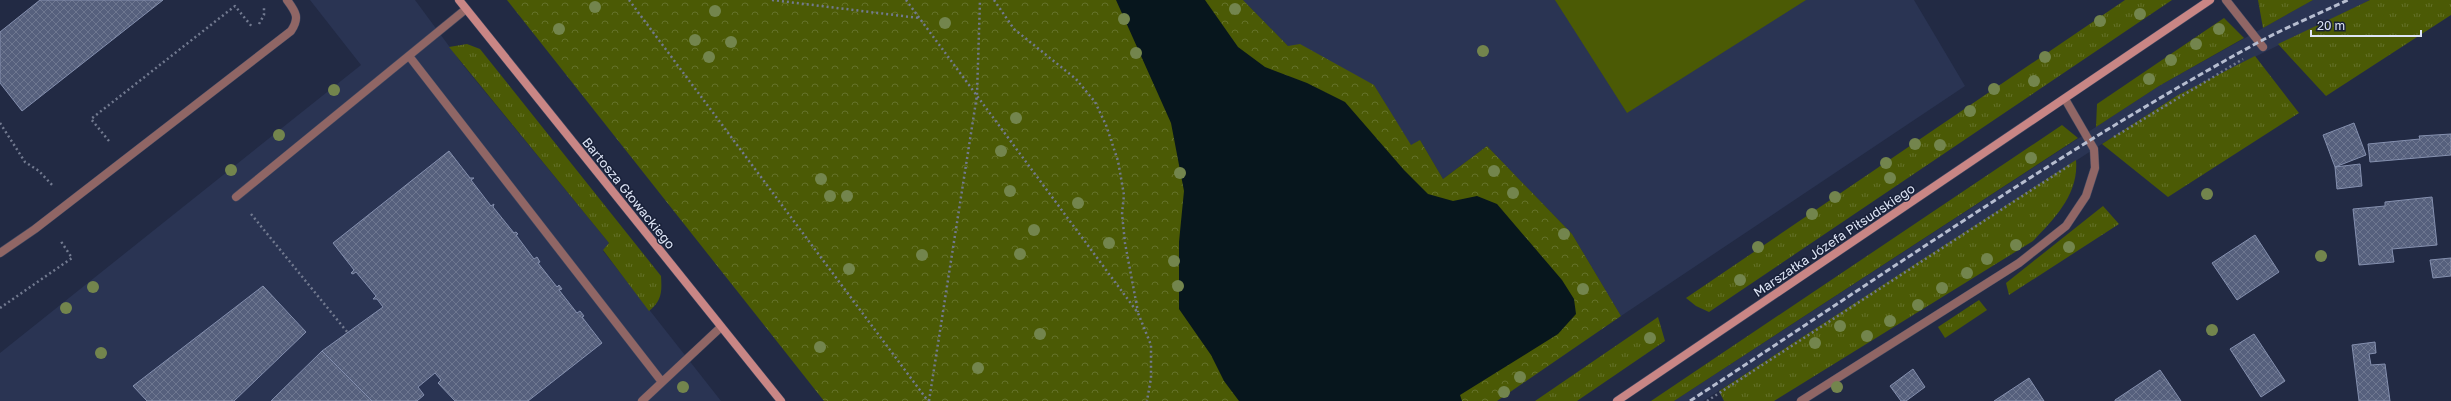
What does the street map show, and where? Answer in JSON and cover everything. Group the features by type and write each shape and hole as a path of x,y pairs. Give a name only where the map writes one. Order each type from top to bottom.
{"main road":[{"name":"Bartosza Głowackiego","path":"459,0 780,401"},
{"name":"Marszałka Józefa Piłsudskiego","path":"1617,401 2210,0"}],"street":[{"path":"0,252 69,203 291,31 297,22 297,13 287,0"},
{"path":"2226,0 2263,47"},
{"path":"236,196 466,9"},
{"path":"409,56 662,382"},
{"path":"1801,401 2019,263 2066,226 2086,196 2095,168 2094,149 2065,99"},
{"path":"642,401 721,327"}],"path":[{"path":"629,0 929,401"},
{"path":"772,0 920,18"},
{"path":"906,0 1138,313"},
{"path":"929,401 977,95 980,0"},
{"path":"994,0 1014,29 1076,79 1095,102 1106,126 1121,175 1124,195 1122,214 1125,243 1138,313 1151,344 1151,378 1147,401"},
{"path":"124,160 91,119 235,6 252,29 259,24 264,15 264,1"},
{"path":"1707,401 2094,149 2263,47"},
{"path":"0,123 26,162 39,171 69,203"},
{"path":"236,196 348,333"},
{"path":"0,308 72,258 46,220"}],"shaded area":[{"path":"310,0 415,0 463,65 609,243 603,251 721,401 0,401 0,353 361,65"},
{"path":"1116,0 1205,0 1238,47 1265,67 1307,83 1345,102 1404,170 1428,194 1453,201 1477,196 1497,204 1562,280 1574,299 1576,314 1558,334 1460,395 1462,401 1239,401 1224,381 1211,355 1179,309 1179,242 1184,191 1171,123"},
{"path":"1243,0 1914,0 1965,86 1621,316 1572,234 1487,146 1443,179 1420,140 1411,146 1374,85 1288,46"},
{"path":"2313,0 2370,0 2178,95 1703,401 1674,401 2159,86"}],"green space":[{"path":"507,0 1243,0 1288,46 1300,44 1374,85 1411,145 1420,140 1443,179 1487,146 1572,234 1621,316 1497,401 824,401"},
{"path":"1555,0 1806,0 1627,113"},
{"path":"2125,0 2172,0 1709,312 1696,306 1686,298"},
{"path":"2258,0 2313,0 2263,28"},
{"path":"2370,0 2451,0 2451,15 2326,96 2278,44"},
{"path":"2224,18 2244,38 2159,86 2096,127 2097,104"},
{"path":"467,44 480,49 661,276 659,299 649,311 603,250 609,243 449,47"},
{"path":"2255,56 2299,113 2168,197 2102,144 2178,95"},
{"path":"2062,125 2078,138 1674,401 1651,401"},
{"path":"2076,160 2074,184 2070,195 2057,214 2033,241 1774,401 1724,401 1719,391"},
{"path":"2103,206 2119,224 2009,295 2006,283"},
{"path":"1979,300 1987,310 1945,338 1938,327"},
{"path":"1658,317 1665,341 1577,401 1535,401"}],"building":[{"path":"40,0 163,0 22,111 0,83 0,32"},
{"path":"2354,123 2366,155 2335,167 2323,135"},
{"path":"2451,134 2451,155 2370,162 2368,144 2420,139 2419,136"},
{"path":"449,151 470,178 474,178 471,180 491,206 494,204 493,207 514,233 516,232 518,234 516,235 534,259 537,257 540,262 538,263 557,287 559,285 562,289 559,290 577,313 580,311 584,316 582,317 602,343 528,401 455,401 438,383 441,380 435,373 418,387 424,395 417,401 372,401 322,351 383,307 377,299 373,299 376,296 356,272 353,274 351,273 354,270 333,243"},
{"path":"2360,164 2362,186 2337,189 2335,167"},
{"path":"2432,197 2437,245 2392,249 2394,262 2359,265 2353,209 2385,206 2385,202"},
{"path":"2255,235 2279,272 2237,300 2212,263"},
{"path":"2451,258 2451,276 2433,278 2430,260"},
{"path":"263,286 306,332 234,401 147,401 133,386"},
{"path":"2254,334 2285,381 2261,397 2230,349"},
{"path":"2375,342 2376,353 2369,354 2371,365 2385,364 2390,401 2359,401 2352,345"},
{"path":"322,351 372,401 271,401"},
{"path":"1913,369 1925,387 1906,401 1901,401 1890,386"},
{"path":"2160,370 2181,401 2115,401 2115,400"},
{"path":"2029,378 2044,401 1994,401"}],"railway":[{"path":"1690,401 1970,216 2112,127 2257,43 2348,0"}]}
